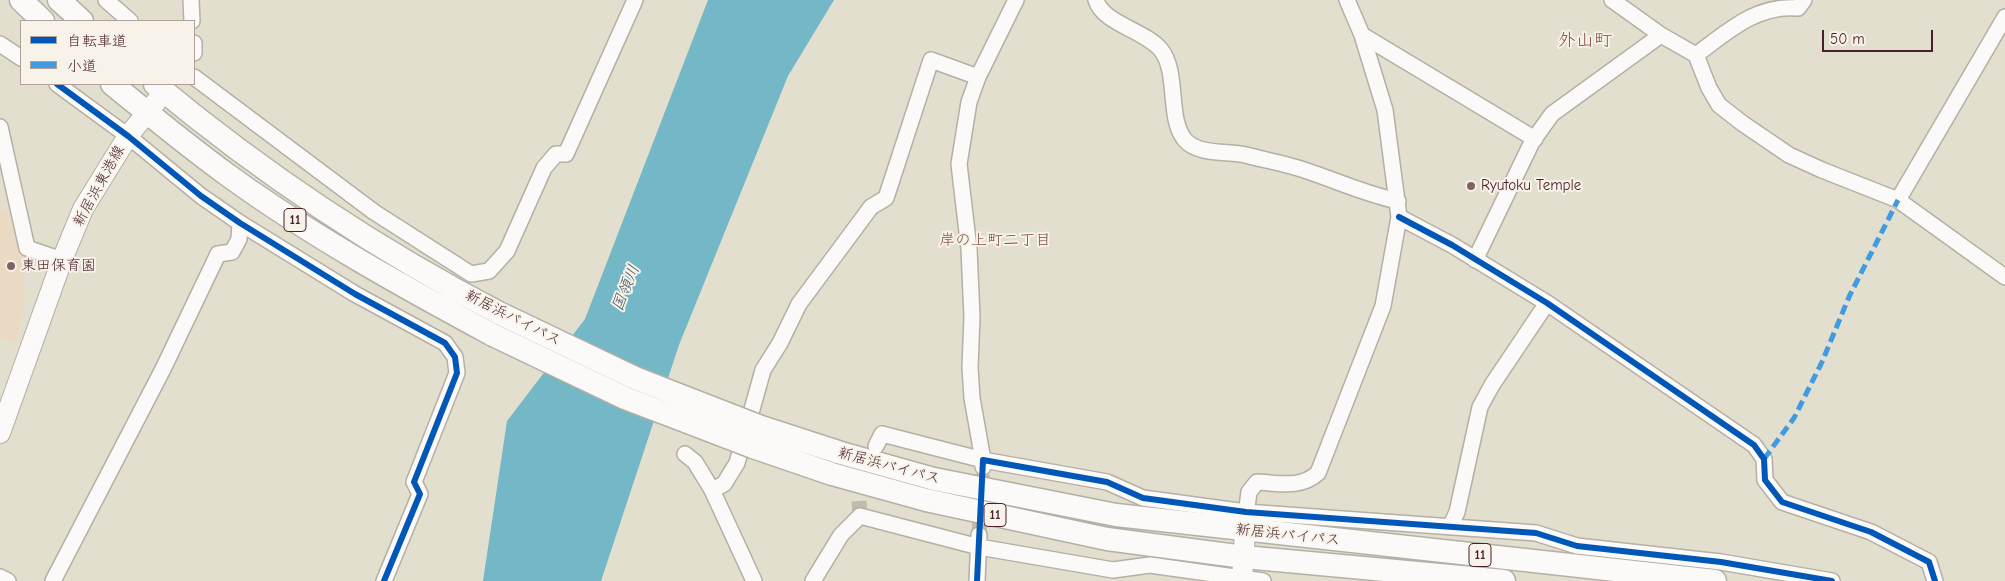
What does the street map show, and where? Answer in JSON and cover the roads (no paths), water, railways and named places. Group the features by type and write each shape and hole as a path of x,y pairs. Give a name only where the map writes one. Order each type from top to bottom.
{"highway":[{"path":"21,0 42,20"},
{"path":"59,0 81,20"},
{"name":"新居浜バイパス","path":"113,85 229,176 327,241 406,288 493,335 625,398 757,437 841,453 934,479 1116,515 1245,521 1715,581"},
{"name":"新居浜バイパス","path":"163,86 254,160 358,232 501,314 832,474 926,500 1107,539 1243,573 1504,581"}],"main road":[{"name":"新居浜東港線","path":"0,433 62,260 83,209 128,136 147,112 163,86"},
{"path":"1243,573 1245,521"}],"street":[{"path":"106,0 129,20"},
{"path":"191,0 192,20"},
{"path":"195,78 374,212 471,274 488,271 507,251 544,168 556,154 566,154 635,0"},
{"path":"983,464 972,398 970,367 972,317 969,249 959,164 969,102 978,77 1016,0"},
{"path":"1096,0 1105,13 1120,24 1144,36 1160,49 1169,65 1175,111 1184,138 1194,148 1237,154 1299,168 1376,196 1398,201"},
{"path":"1245,521 1249,492 1256,482 1302,484 1318,473 1383,306 1399,217 1398,201 1385,110 1362,36 1347,0"},
{"path":"1612,0 1661,35 1696,54 1709,88 1719,105 1742,123 1789,155 1898,200 2005,277"},
{"path":"1696,54 1754,14 1798,8 1804,0"},
{"path":"1898,200 2005,17"},
{"path":"1475,260 1535,139 1552,114 1661,35"},
{"path":"1362,36 1535,139"},
{"path":"0,44 20,57"},
{"path":"712,490 724,484 737,463 763,370 780,343 799,304 871,207 886,198 931,60 978,77"},
{"path":"58,85 128,136 201,196 355,294 445,343 455,357 457,373 414,482 420,494 384,581"},
{"path":"0,128 27,248 62,260"},
{"path":"1399,217 1547,303 1754,445 1764,459 1765,480 1782,502 1871,532 1929,562 1935,581"},
{"path":"53,581 163,369 218,254 232,252 238,239 240,222"},
{"path":"1450,527 1457,512 1480,408 1492,385 1547,303"},
{"path":"876,446 882,434 983,464 1107,482 1143,498 1245,521 1450,527 1536,533 1577,546 1721,562 1832,581"},
{"path":"685,454 695,462 712,490 754,581"},
{"path":"813,581 841,534 860,516 1113,570 1150,565 1243,573 1262,581"},
{"path":"977,581 979,541"},
{"path":"0,577 8,581"}],"water":[{"name":"国領川","path":"708,0 834,0 788,76 679,345 601,581 483,581 507,421 585,319"}],"tunnel":[{"path":"979,535 983,467"},
{"path":"860,516 859,501 867,474"}],"place":[{"name":"Ryutoku Temple","path":"1471,186"},
{"name":"東田保育園","path":"11,266"}],"district":[{"name":"外山町","path":"1585,41"},
{"name":"岸の上町二丁目","path":"995,240"}]}
